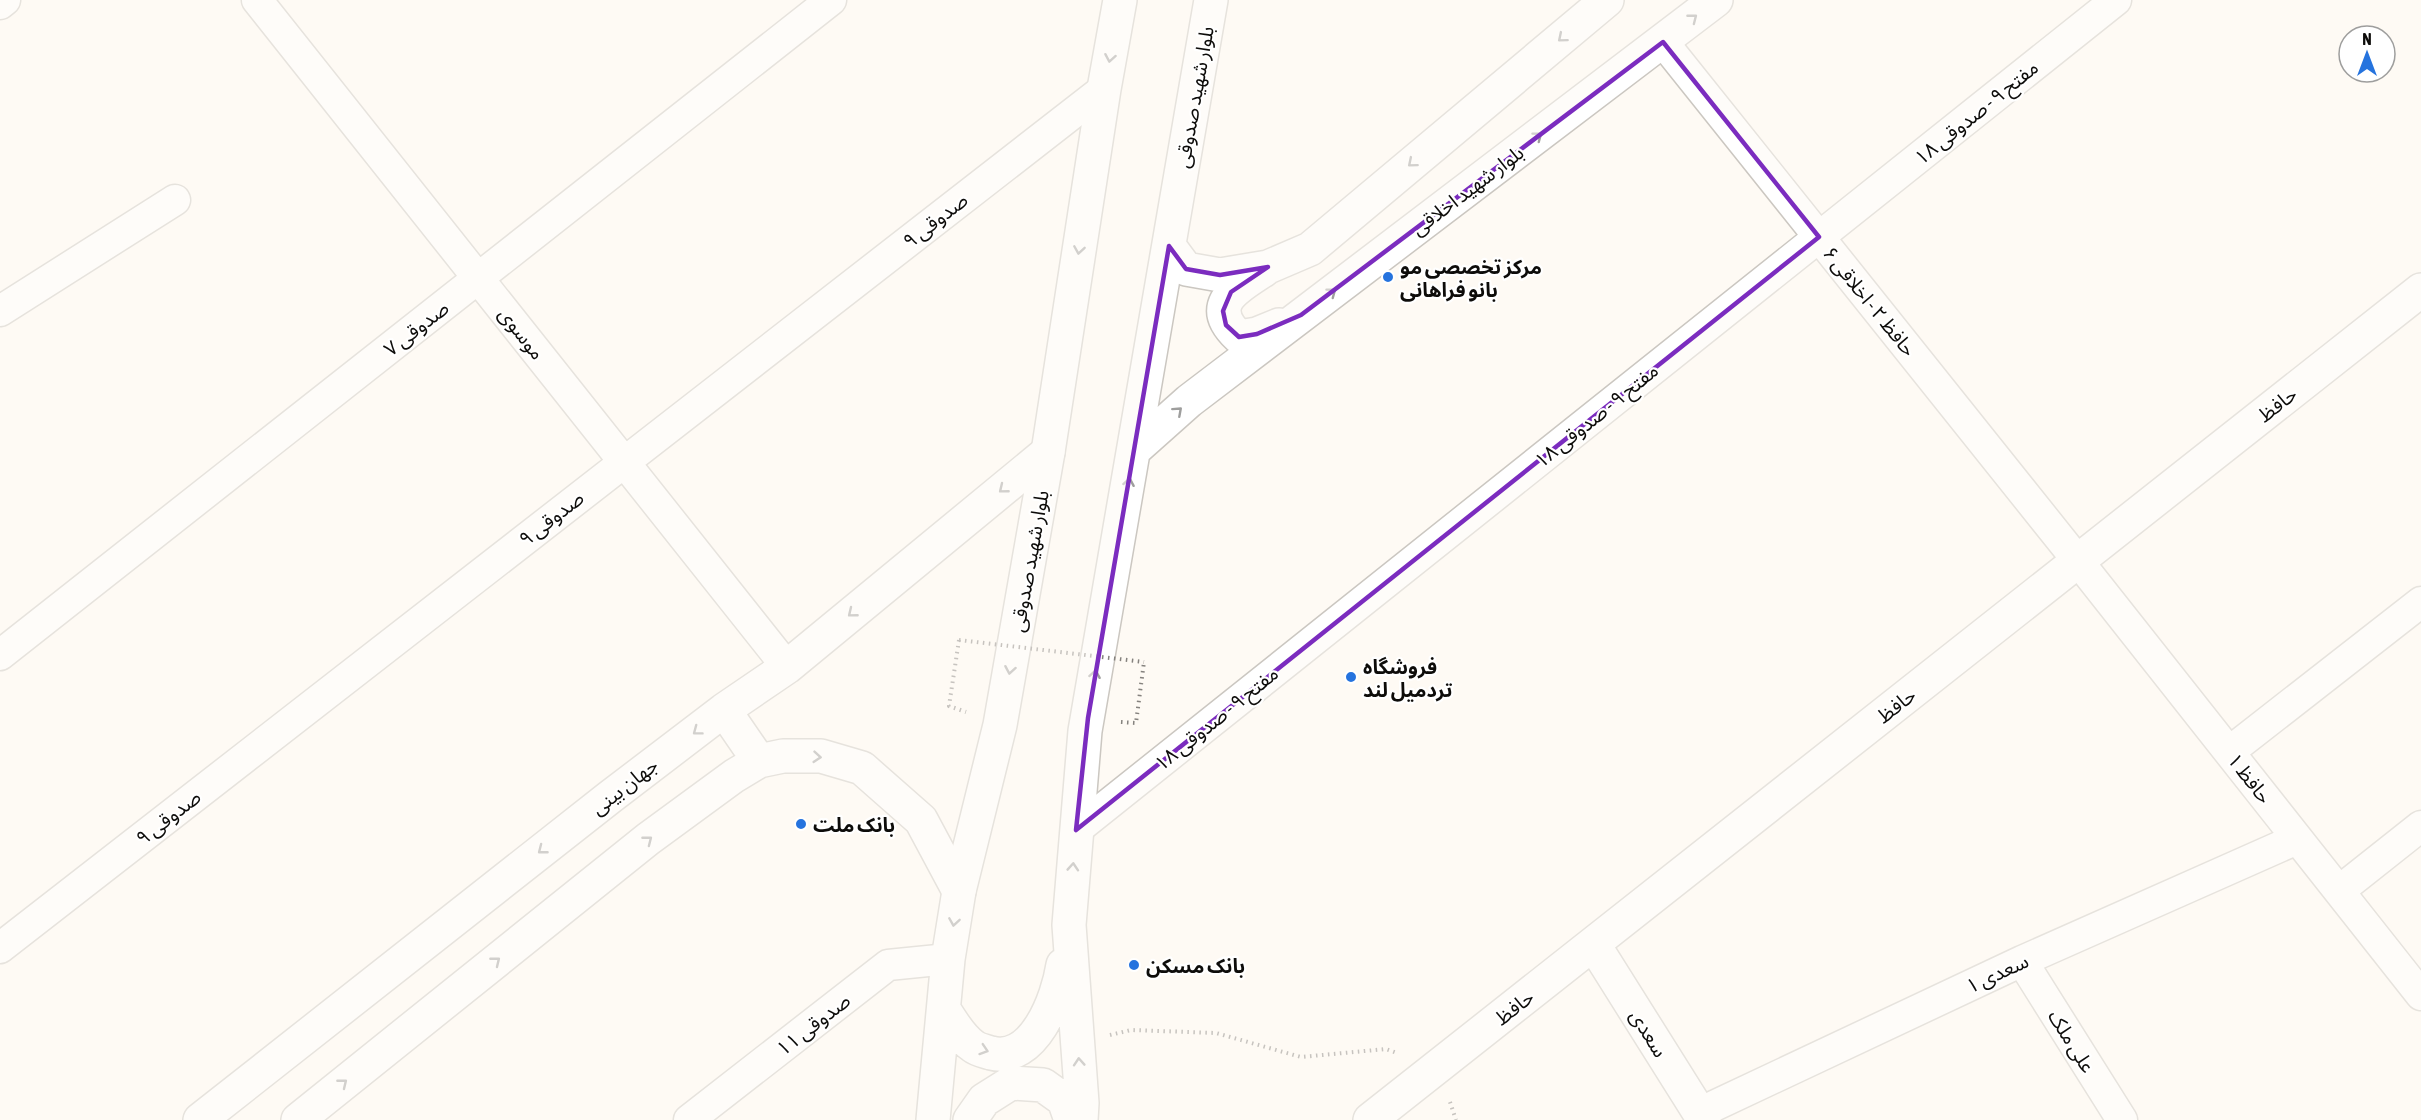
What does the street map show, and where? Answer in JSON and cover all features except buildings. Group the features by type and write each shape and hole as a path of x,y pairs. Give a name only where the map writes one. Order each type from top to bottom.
{"main road":[{"name":"بلوار شهید صدوقی","path":"933,1120 948,959 959,891 1000,725 1048,452 1104,89 1120,0"},
{"name":"بلوار شهید صدوقی","path":"1081,1120 1082,1103 1069,925 1085,731 1210,0"},
{"path":"1301,315 1257,334 1239,337 1226,325 1223,311 1231,292 1268,267 1310,249 1606,0"},
{"name":"بلوار شهید اخلاقی","path":"1134,450 1189,401 1716,0"},
{"path":"1169,246 1186,269 1221,275 1268,267"},
{"name":"حافظ","path":"1370,1120 2421,290"},
{"name":"جهان بینی","path":"200,1120 610,797 724,710 787,667 1048,452"},
{"path":"724,710 759,761"},
{"path":"298,1120 648,839 734,776 759,761 783,756 821,756 862,768 921,820 959,891"},
{"path":"944,1010 960,1035 975,1048 997,1054 1016,1052 1033,1037 1046,1020 1061,978 1069,925"},
{"name":"سعدی","path":"1594,945 1701,1117"},
{"path":"970,1120 984,1100 1011,1083 1043,1085 1064,1100 1071,1120"}],"street":[{"path":"0,4 6,0"},
{"name":"صدوقی ۷","path":"0,655 831,0"},
{"name":"مفتح ۹ - صدوقی ۱۸","path":"1076,830 2116,0"},
{"name":"موسوی","path":"259,1 787,667"},
{"name":"حافظ ۲ - اخلاقی ۶","path":"1663,42 2078,561"},
{"name":"صدوقی ۹","path":"0,948 1104,89"},
{"path":"0,311 175,200"},
{"name":"حافظ ۱","path":"2078,561 2421,995"},
{"path":"2229,752 2421,602"},
{"path":"2339,891 2421,826"},
{"name":"سعدی ۱","path":"1701,1117 2022,961 2297,839"},
{"name":"صدوقی ۱۱","path":"689,1120 888,965 948,959"},
{"name":"علی ملک","path":"2022,961 2122,1120"}],"path":[{"path":"949,706 959,640 1144,662 1136,723"},
{"path":"1078,1044 1131,1030 1216,1033 1301,1057 1386,1049 1437,1067"}],"highlighted area":[{"path":"1663,42 1819,237 1076,830 1088,718 1169,246 1186,269 1220,275 1268,267 1231,292 1223,311 1226,325 1239,337 1257,334 1301,315"}],"place":[{"name":"مرکز تخصصی مو بانو فراهانی","path":"1388,277"},
{"name":"فروشگاه تردمیل لند","path":"1351,677"},
{"name":"بانک ملت","path":"801,824"},
{"name":"بانک مسکن","path":"1134,965"}]}
